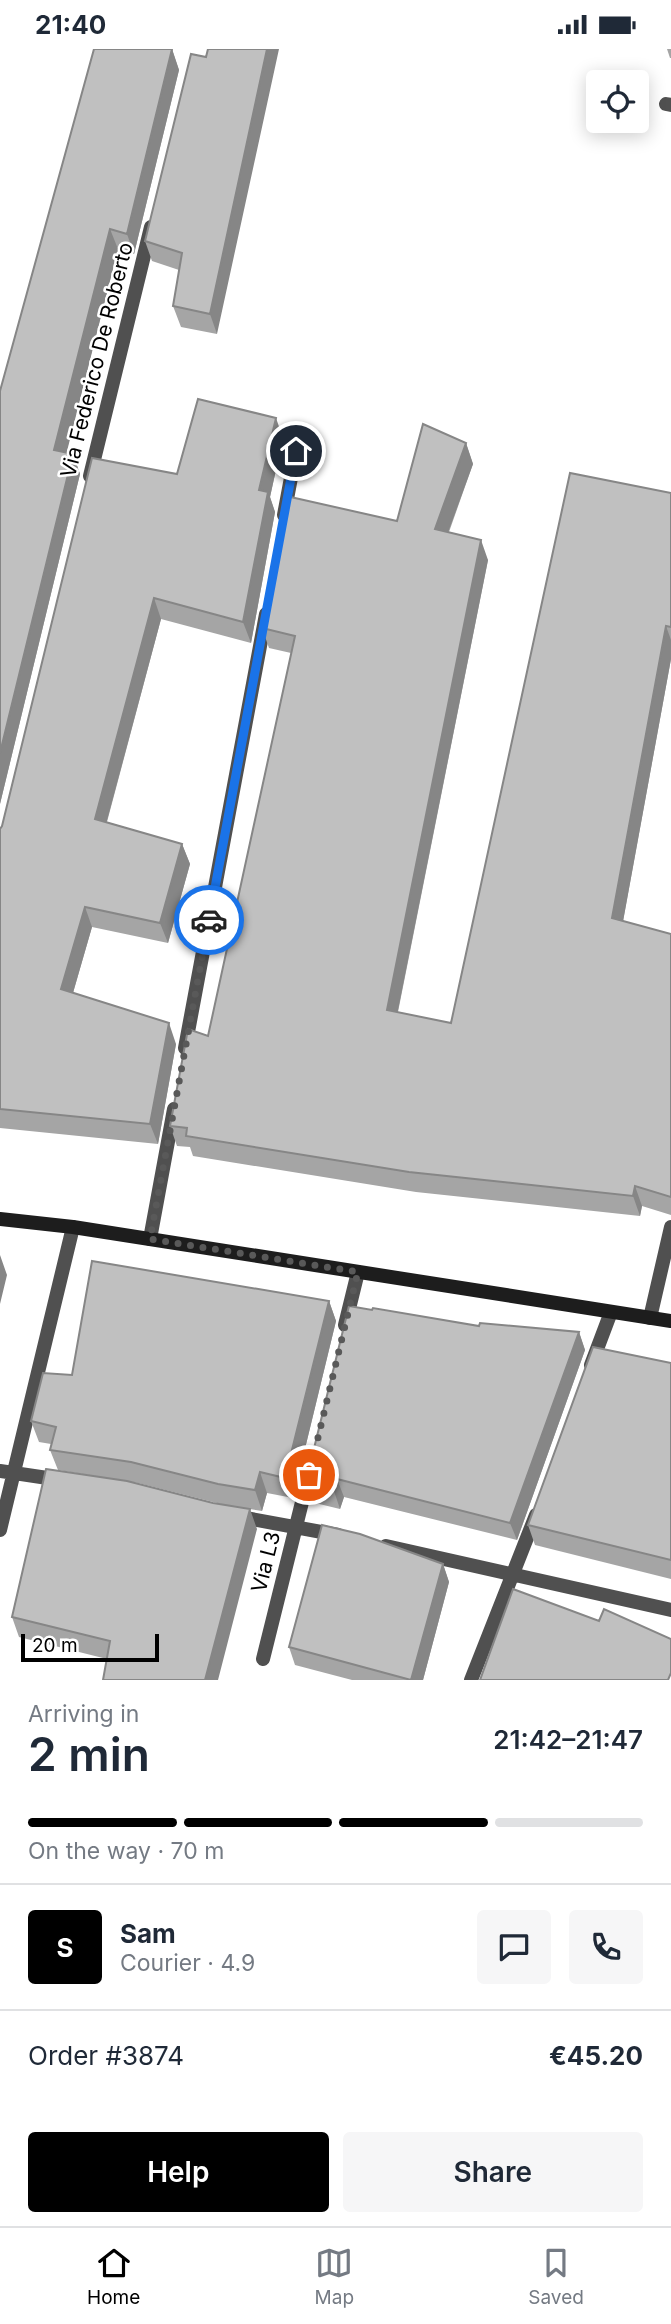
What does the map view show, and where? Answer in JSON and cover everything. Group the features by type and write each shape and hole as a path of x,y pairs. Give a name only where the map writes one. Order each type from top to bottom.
{"main road":[{"path":"0,1219 73,1227 671,1321"}],"street":[{"name":"Via Federico De Roberto","path":"86,493 155,211"},
{"path":"281,532 296,451"},
{"path":"183,1063 268,600"},
{"path":"150,1239 178,1090"},
{"path":"0,1530 7,1472 73,1227"},
{"path":"650,1318 671,1227"},
{"path":"342,1339 358,1272"},
{"path":"588,1375 611,1312"},
{"name":"Via L3","path":"263,1659 312,1459"},
{"path":"7,1472 70,1482"},
{"path":"471,1680 542,1500"},
{"path":"223,1514 348,1538"},
{"path":"374,1543 671,1610"}],"building":[{"path":"94,49 172,49 127,234 110,229 54,450 73,454 0,753 0,391"},
{"path":"208,49 267,49 210,314 173,306 182,253 145,241 191,54 206,57"},
{"path":"198,399 276,418 259,490 268,492 243,622 154,598 95,819 182,844 160,923 85,907 61,989 169,1023 150,1124 0,1109 0,829 92,458 177,474"},
{"path":"423,424 466,443 435,529 481,540 387,1010 451,1023 570,473 671,493 671,627 666,626 612,918 671,934 671,1197 635,1186 633,1196 409,1172 186,1136 187,1128 170,1126 188,1029 208,1036 295,636 262,628 286,496 397,521"},
{"path":"92,1261 329,1301 285,1478 260,1472 255,1490 218,1484 131,1462 50,1450 56,1427 31,1421 43,1373 72,1375"},
{"path":"349,1306 479,1326 480,1323 579,1332 510,1523 337,1479 334,1491 305,1485"},
{"path":"593,1347 671,1363 671,1560 528,1525"},
{"path":"46,1469 127,1481 213,1503 250,1509 205,1680 103,1680 110,1641 12,1617"},
{"path":"322,1525 360,1534 443,1564 411,1680 289,1647"},
{"path":"513,1589 599,1621 604,1609 671,1639 671,1673 668,1680 480,1680"}],"way so far":[{"path":"209,920 150,1239 358,1272 309,1475"}],"route":[{"path":"209,920 296,451"}]}
